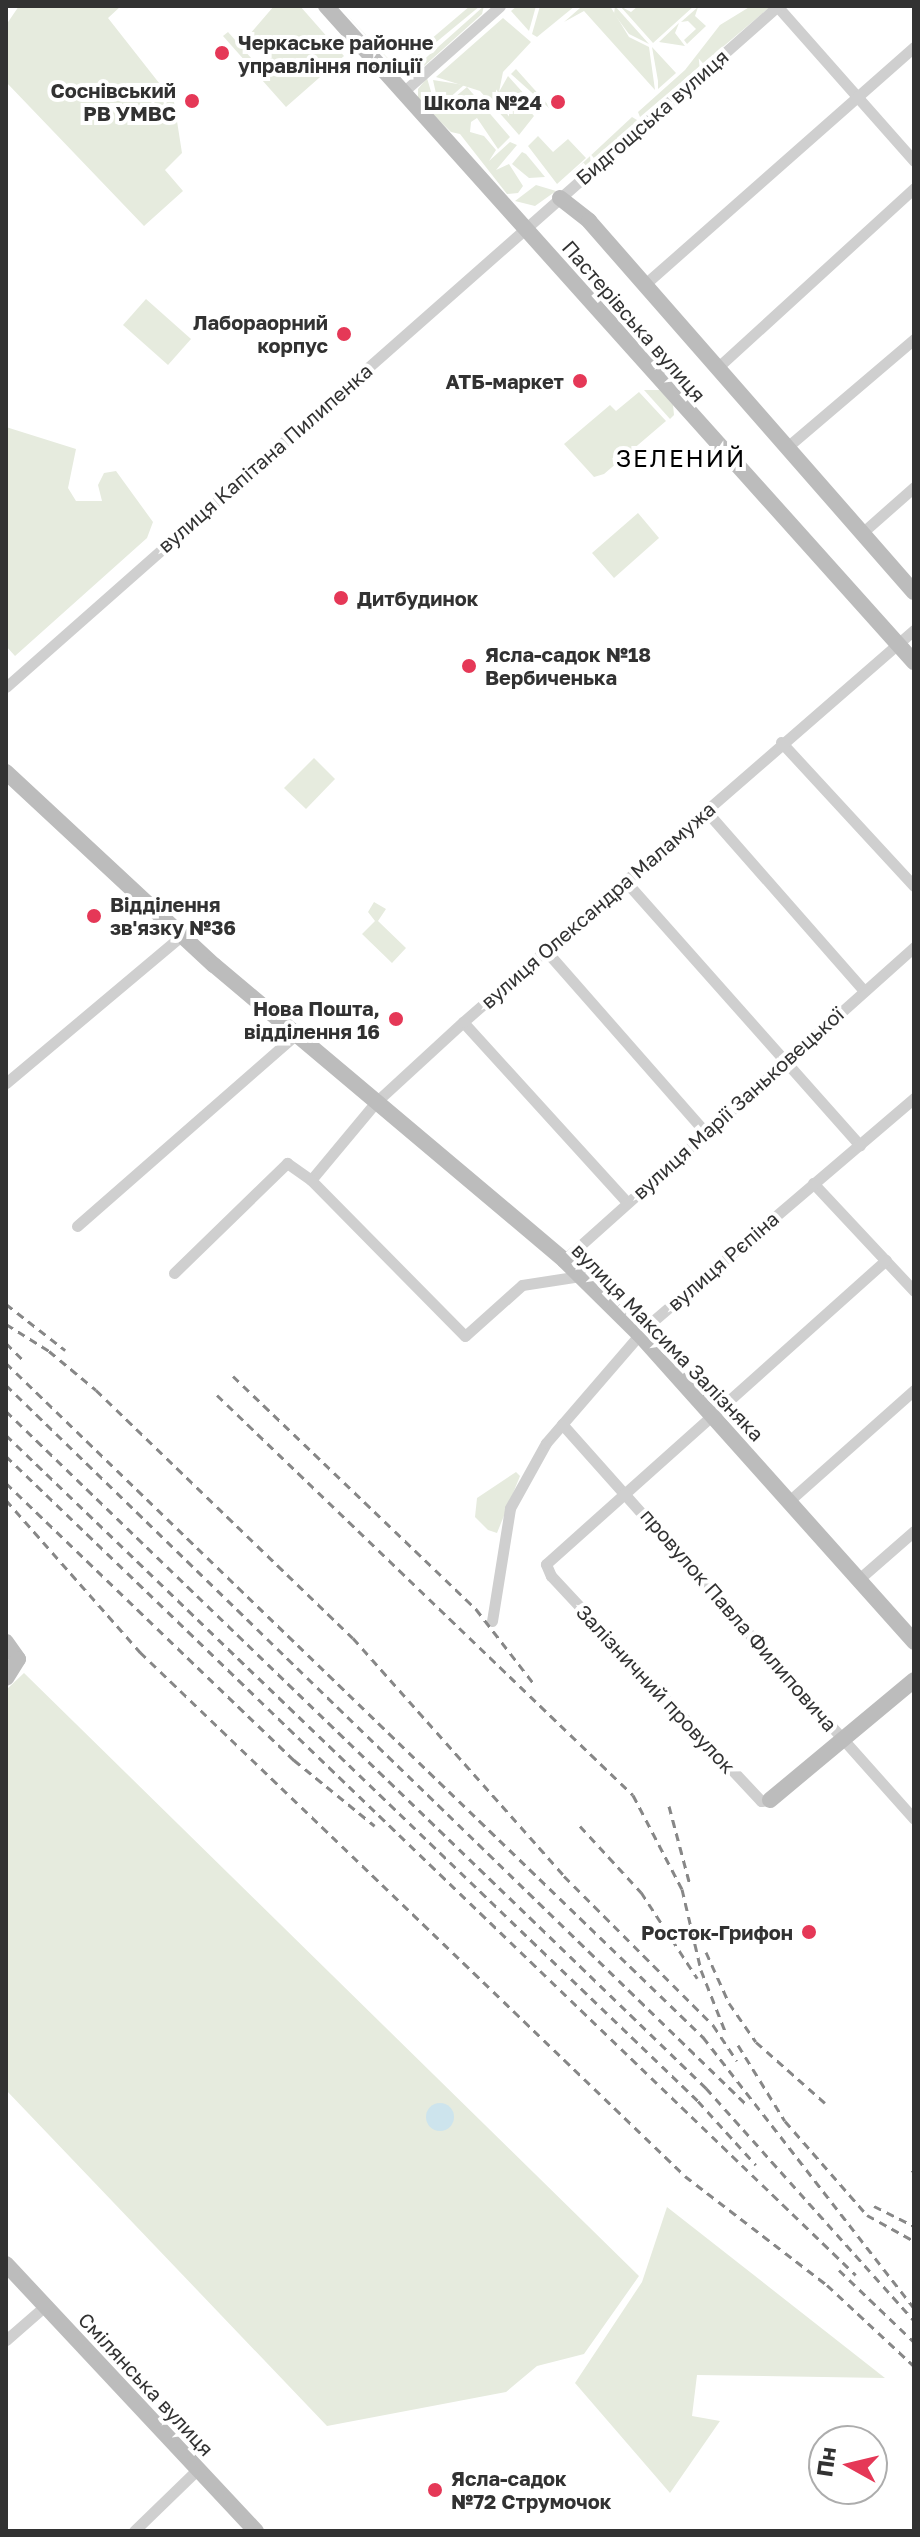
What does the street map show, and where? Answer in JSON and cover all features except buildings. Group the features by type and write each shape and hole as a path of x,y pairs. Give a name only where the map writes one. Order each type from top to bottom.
{"main road":[{"name":"Пастерівська вулиця","path":"326,6 914,662"},
{"name":"Пастерівська вулиця","path":"560,198 589,221 914,592"},
{"name":"вулиця Максима Залізняка","path":"6,772 181,936 564,1260 639,1334 716,1418 914,1642"},
{"path":"6,1642 18,1659 6,1678"},
{"path":"770,1800 914,1680"},
{"name":"Смілянська вулиця","path":"6,2264 256,2531"}],"street":[{"path":"777,6 914,161"},
{"name":"Бидгощська вулиця","path":"525,229 777,6"},
{"path":"402,93 495,8"},
{"path":"644,285 914,47"},
{"path":"716,369 914,188"},
{"name":"вулиця Капітана Пилипенка","path":"6,687 525,229"},
{"path":"786,448 914,339"},
{"path":"862,533 914,487"},
{"name":"вулиця Олександра Маламужа","path":"311,1180 376,1102 463,1022 627,883 781,742 914,630"},
{"path":"781,742 914,886"},
{"path":"707,812 864,991"},
{"path":"627,883 860,1145"},
{"path":"6,1083 181,936"},
{"name":"вулиця Марії Заньковецької","path":"564,1260 914,947"},
{"path":"547,952 705,1132"},
{"path":"463,1022 627,1202"},
{"path":"77,1226 296,1034"},
{"name":"вулиця Рєпіна","path":"492,1621 510,1508 562,1424 639,1334 813,1183 912,1104"},
{"path":"174,1273 287,1163 311,1180 465,1336 522,1285 580,1276"},
{"path":"813,1183 914,1291"},
{"path":"628,1492 716,1418 886,1260"},
{"path":"789,1501 914,1390"},
{"name":"провулок Павла Филиповича","path":"562,1424 628,1492 914,1819"},
{"name":"Залізничний провулок","path":"628,1492 547,1567 761,1801 770,1800"},
{"path":"859,1579 914,1531"},
{"path":"6,2340 45,2306"},
{"path":"134,2531 198,2469"}],"shaded area":[{"path":"19,6 121,6 108,18 174,102 182,153 165,170 183,191 144,226 6,82 6,25"},
{"path":"274,6 300,6 344,56 286,107 262,80 277,66 249,35"},
{"path":"339,6 397,68 470,6 480,6 400,72"},
{"path":"484,6 482,14 422,68 419,64"},
{"path":"517,6 536,6 529,31 511,11"},
{"path":"540,6 575,6 537,37 532,34"},
{"path":"610,6 629,37 649,47 655,90 584,11 564,22 580,8"},
{"path":"615,6 649,44 629,34 614,14"},
{"path":"620,6 631,12 638,6 694,6 653,43"},
{"path":"751,6 771,6 640,117 638,112 685,70 720,25"},
{"path":"698,7 695,16 706,26 687,44 684,40 696,29 688,21 681,22"},
{"path":"503,18 531,42 503,72 499,92 508,76 526,96 521,101 534,116 519,135 480,91 436,77"},
{"path":"679,23 675,33 685,46 659,42"},
{"path":"228,32 259,67 254,71 223,36"},
{"path":"652,47 676,73 658,89 658,81"},
{"path":"516,69 550,107 549,108 511,74"},
{"path":"427,78 437,112 467,87 510,137 498,149 477,118 471,122 470,132 484,136 496,150 489,161 510,142 517,145 496,170 509,164 523,186 518,193 507,194 460,134 451,132 418,100 418,89"},
{"path":"433,80 464,85 439,107"},
{"path":"632,117 637,120 628,132 577,176 573,172"},
{"path":"538,136 553,152 568,139 586,158 557,184 528,146"},
{"path":"522,152 545,177 529,178 512,164"},
{"path":"536,185 556,191 535,206 515,201"},
{"path":"146,299 191,339 168,365 123,325"},
{"path":"644,390 660,390 673,405 674,415 670,419"},
{"path":"639,392 666,421 604,474 594,477 564,444 610,405 616,411"},
{"path":"6,427 76,449 68,488 76,501 102,501 98,485 104,473 116,471 153,522 147,538 15,656 6,646"},
{"path":"638,513 659,538 614,578 592,553"},
{"path":"314,758 335,779 306,809 284,788"},
{"path":"374,902 386,909 378,921 406,948 392,963 362,934 375,921 368,912"},
{"path":"516,1472 520,1476 497,1533 488,1530 475,1517 477,1498"},
{"path":"24,1673 639,2276 584,2354 537,2366 506,2392 327,2426 6,2090 6,1690"},
{"path":"667,2207 885,2378 697,2375 692,2416 720,2421 670,2493 575,2383 642,2282"}],"water":[{"path":"440,2103 450,2107 454,2117 450,2127 440,2131 430,2127 426,2117 430,2107"}],"railway":[{"path":"6,1304 65,1350"},
{"path":"6,1324 49,1351 96,1390 353,1638 564,1876 713,2025 737,2061"},
{"path":"6,1343 26,1363"},
{"path":"6,1363 703,2037 914,2308"},
{"path":"233,1376 476,1609 534,1684"},
{"path":"6,1385 747,2105"},
{"path":"217,1395 633,1795 682,1889 701,1970 725,2031"},
{"path":"6,1411 706,2088 914,2321"},
{"path":"6,1435 698,2101 756,2165"},
{"path":"6,1456 856,2275"},
{"path":"6,1483 294,1760 375,1826"},
{"path":"6,1500 140,1652 685,2176 827,2285 914,2366"},
{"path":"669,1806 690,1885"},
{"path":"580,1826 641,1892 697,1978"},
{"path":"706,1952 729,2003 756,2042 825,2103"},
{"path":"738,2045 785,2121 867,2215 914,2241"},
{"path":"874,2206 914,2226"},
{"path":"839,2270 914,2342"}],"place":[{"name":"Черкаське районне управління поліції","path":"222,53"},
{"name":"Соснівський РВ УМВС","path":"192,101"},
{"name":"Школа №24","path":"558,102"},
{"name":"Лабораорний корпус","path":"344,334"},
{"name":"АТБ-маркет","path":"580,381"},
{"name":"Дитбудинок","path":"341,598"},
{"name":"Ясла-садок №18 Вербиченька","path":"469,666"},
{"name":"Відділення зв'язку №36","path":"94,916"},
{"name":"Нова Пошта, відділення 16","path":"396,1019"},
{"name":"Росток-Грифон","path":"809,1932"},
{"name":"Ясла-садок №72 Струмочок","path":"435,2490"}],"district":[{"name":"ЗЕЛЕНИЙ","path":"681,458"}]}
